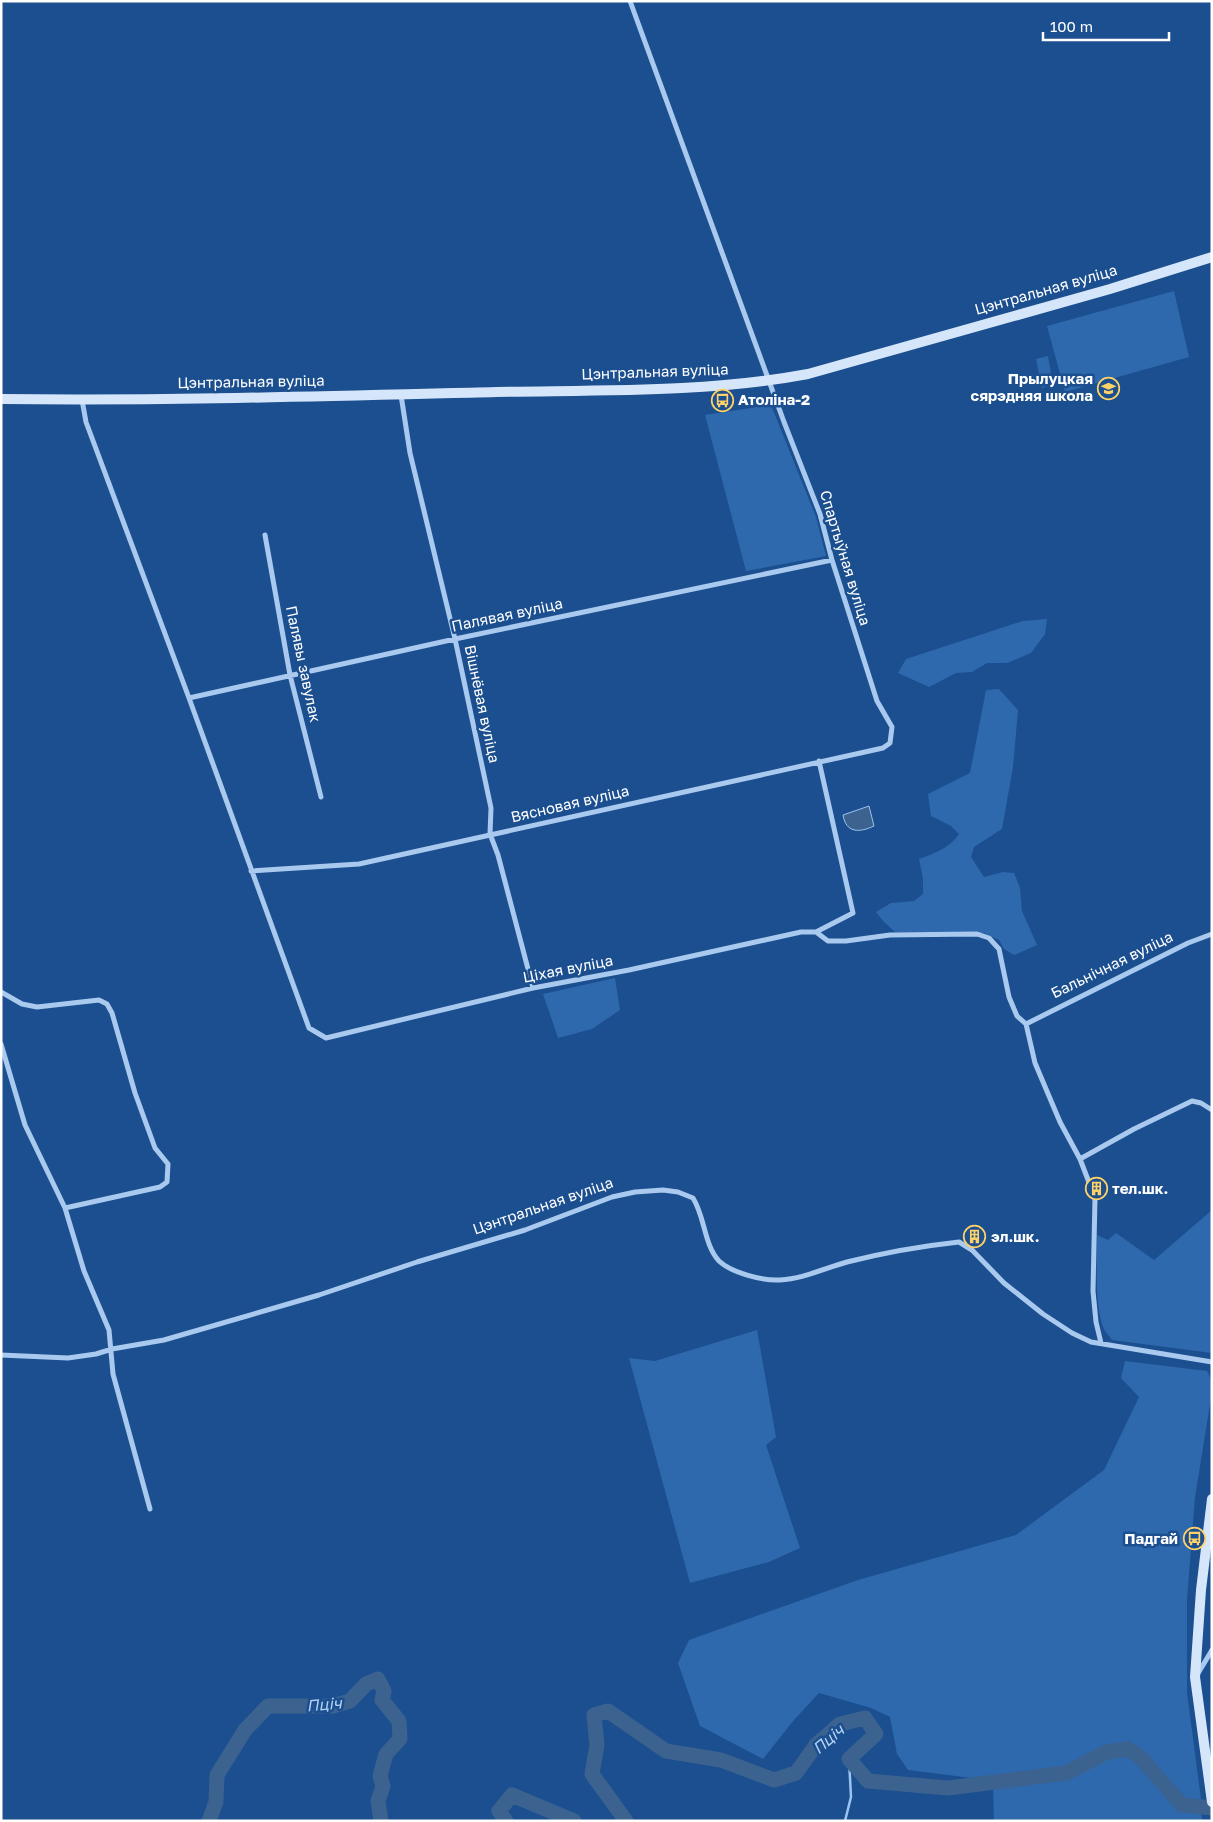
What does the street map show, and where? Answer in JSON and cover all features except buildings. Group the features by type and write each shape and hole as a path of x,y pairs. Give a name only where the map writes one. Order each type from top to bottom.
{"street":[{"name":"Спартыўная вуліца","path":"630,1 820,514 832,560 877,701 892,727 890,743"},
{"name":"Цэнтральная вуліца","path":"1,399 82,400 401,394 698,387 770,381 827,369 1110,289 1212,257"},
{"name":"Вішнёвая вуліца","path":"401,394 410,453 455,639 491,808 490,834 498,855 533,988"},
{"path":"82,400 86,422 251,871"},
{"name":"Палявы завулак","path":"264,535 290,675 321,797"},
{"name":"Палявая вуліца","path":"188,698 455,639 832,560"},
{"name":"Вясновая вуліца","path":"251,871 359,864 883,748 890,743"},
{"path":"818,761 853,912 816,932 828,941 846,941 890,935 976,934 989,938 999,949 1009,997 1017,1016 1026,1024 1036,1063 1053,1106 1080,1159 1095,1198 1093,1291 1096,1322 1101,1344 1212,1362"},
{"name":"Ціхая вуліца","path":"251,871 309,1028 326,1038 533,988 629,970 801,932 816,932"},
{"name":"Бальнічная вуліца","path":"1026,1024 1188,943 1212,934"},
{"path":"1,992 22,1004 37,1008 99,1000 106,1004 112,1013 135,1093 155,1148 168,1164 167,1182 160,1187 65,1208"},
{"path":"1,1044 25,1125 65,1208 84,1271 109,1330 114,1374 150,1509"},
{"path":"1080,1159 1134,1129 1192,1101 1201,1103 1212,1110"},
{"name":"Цэнтральная вуліца","path":"1,1355 68,1358 164,1340 526,1230 612,1197 653,1190 678,1192 693,1198 712,1251 720,1261 731,1269 756,1277 780,1280 805,1275 848,1262 959,1242 972,1250 1004,1283 1043,1314 1072,1333 1091,1342 1101,1344"},
{"path":"1212,1499 1201,1590 1196,1677 1212,1802"},
{"path":"1196,1677 1212,1650"}],"shaded area":[{"path":"1174,291 1189,357 1065,392 1047,326"},
{"path":"1048,356 1053,384 1042,388 1036,359"},
{"path":"771,405 816,517 826,556 746,571 705,415"},
{"path":"1047,619 1045,634 1031,653 1007,663 987,663 972,672 956,673 929,687 898,673 906,659 1023,621"},
{"path":"999,689 1018,710 1013,767 1002,829 974,847 971,857 984,877 1003,872 1014,873 1020,888 1022,911 1037,945 1014,955 1004,949 999,940 984,933 895,932 876,912 891,903 914,901 923,894 923,879 919,859 946,847 959,834 951,826 931,816 928,794 970,773 986,690"},
{"path":"869,806 874,826 863,830 854,830 847,825 843,815"},
{"path":"615,978 620,1010 592,1029 558,1038 543,994"},
{"path":"1212,1210 1212,1353 1112,1340 1101,1322 1099,1310 1097,1235 1108,1240 1116,1233 1154,1260"},
{"path":"757,1330 776,1437 766,1445 800,1548 769,1562 690,1583 629,1358 655,1361"},
{"path":"1125,1361 1207,1371 1212,1381 1212,1392 1195,1497 1187,1600 1187,1693 1201,1799 1183,1802 1142,1753 1129,1744 1107,1747 1065,1769 980,1779 908,1770 897,1754 890,1717 871,1708 819,1693 794,1720 763,1759 700,1726 678,1663 689,1640 858,1580 1016,1535 1104,1470 1139,1397 1121,1378"},
{"path":"1127,1751 1138,1760 1179,1807 1178,1811 1201,1814 1203,1821 994,1821 993,1785 1073,1775 1108,1754"}],"waterway":[{"name":"Пціч","path":"209,1821 216,1802 217,1775 245,1730 268,1706 333,1706 350,1701 366,1684 378,1679 384,1691 382,1700 399,1721 400,1739 386,1754 380,1776 383,1786 378,1801 381,1821"},
{"name":"Пціч","path":"626,1821 592,1774 597,1745 594,1715 608,1711 666,1751 721,1760 774,1780 796,1773 816,1745 840,1724 865,1718 876,1734 849,1759 868,1781 948,1788 1066,1773 1107,1752 1128,1749 1139,1756 1182,1805 1212,1808"},
{"path":"845,1821 851,1797 849,1759"},
{"name":"Пціч","path":"506,1821 499,1811 512,1795 574,1821"}],"place":[{"name":"Прылуцкая сярэдняя школа","path":"1109,388"},
{"name":"Атоліна-2","path":"722,400"},
{"name":"тел.шк.","path":"1096,1189"},
{"name":"эл.шк.","path":"975,1237"},
{"name":"Падгай","path":"1194,1539"}]}
